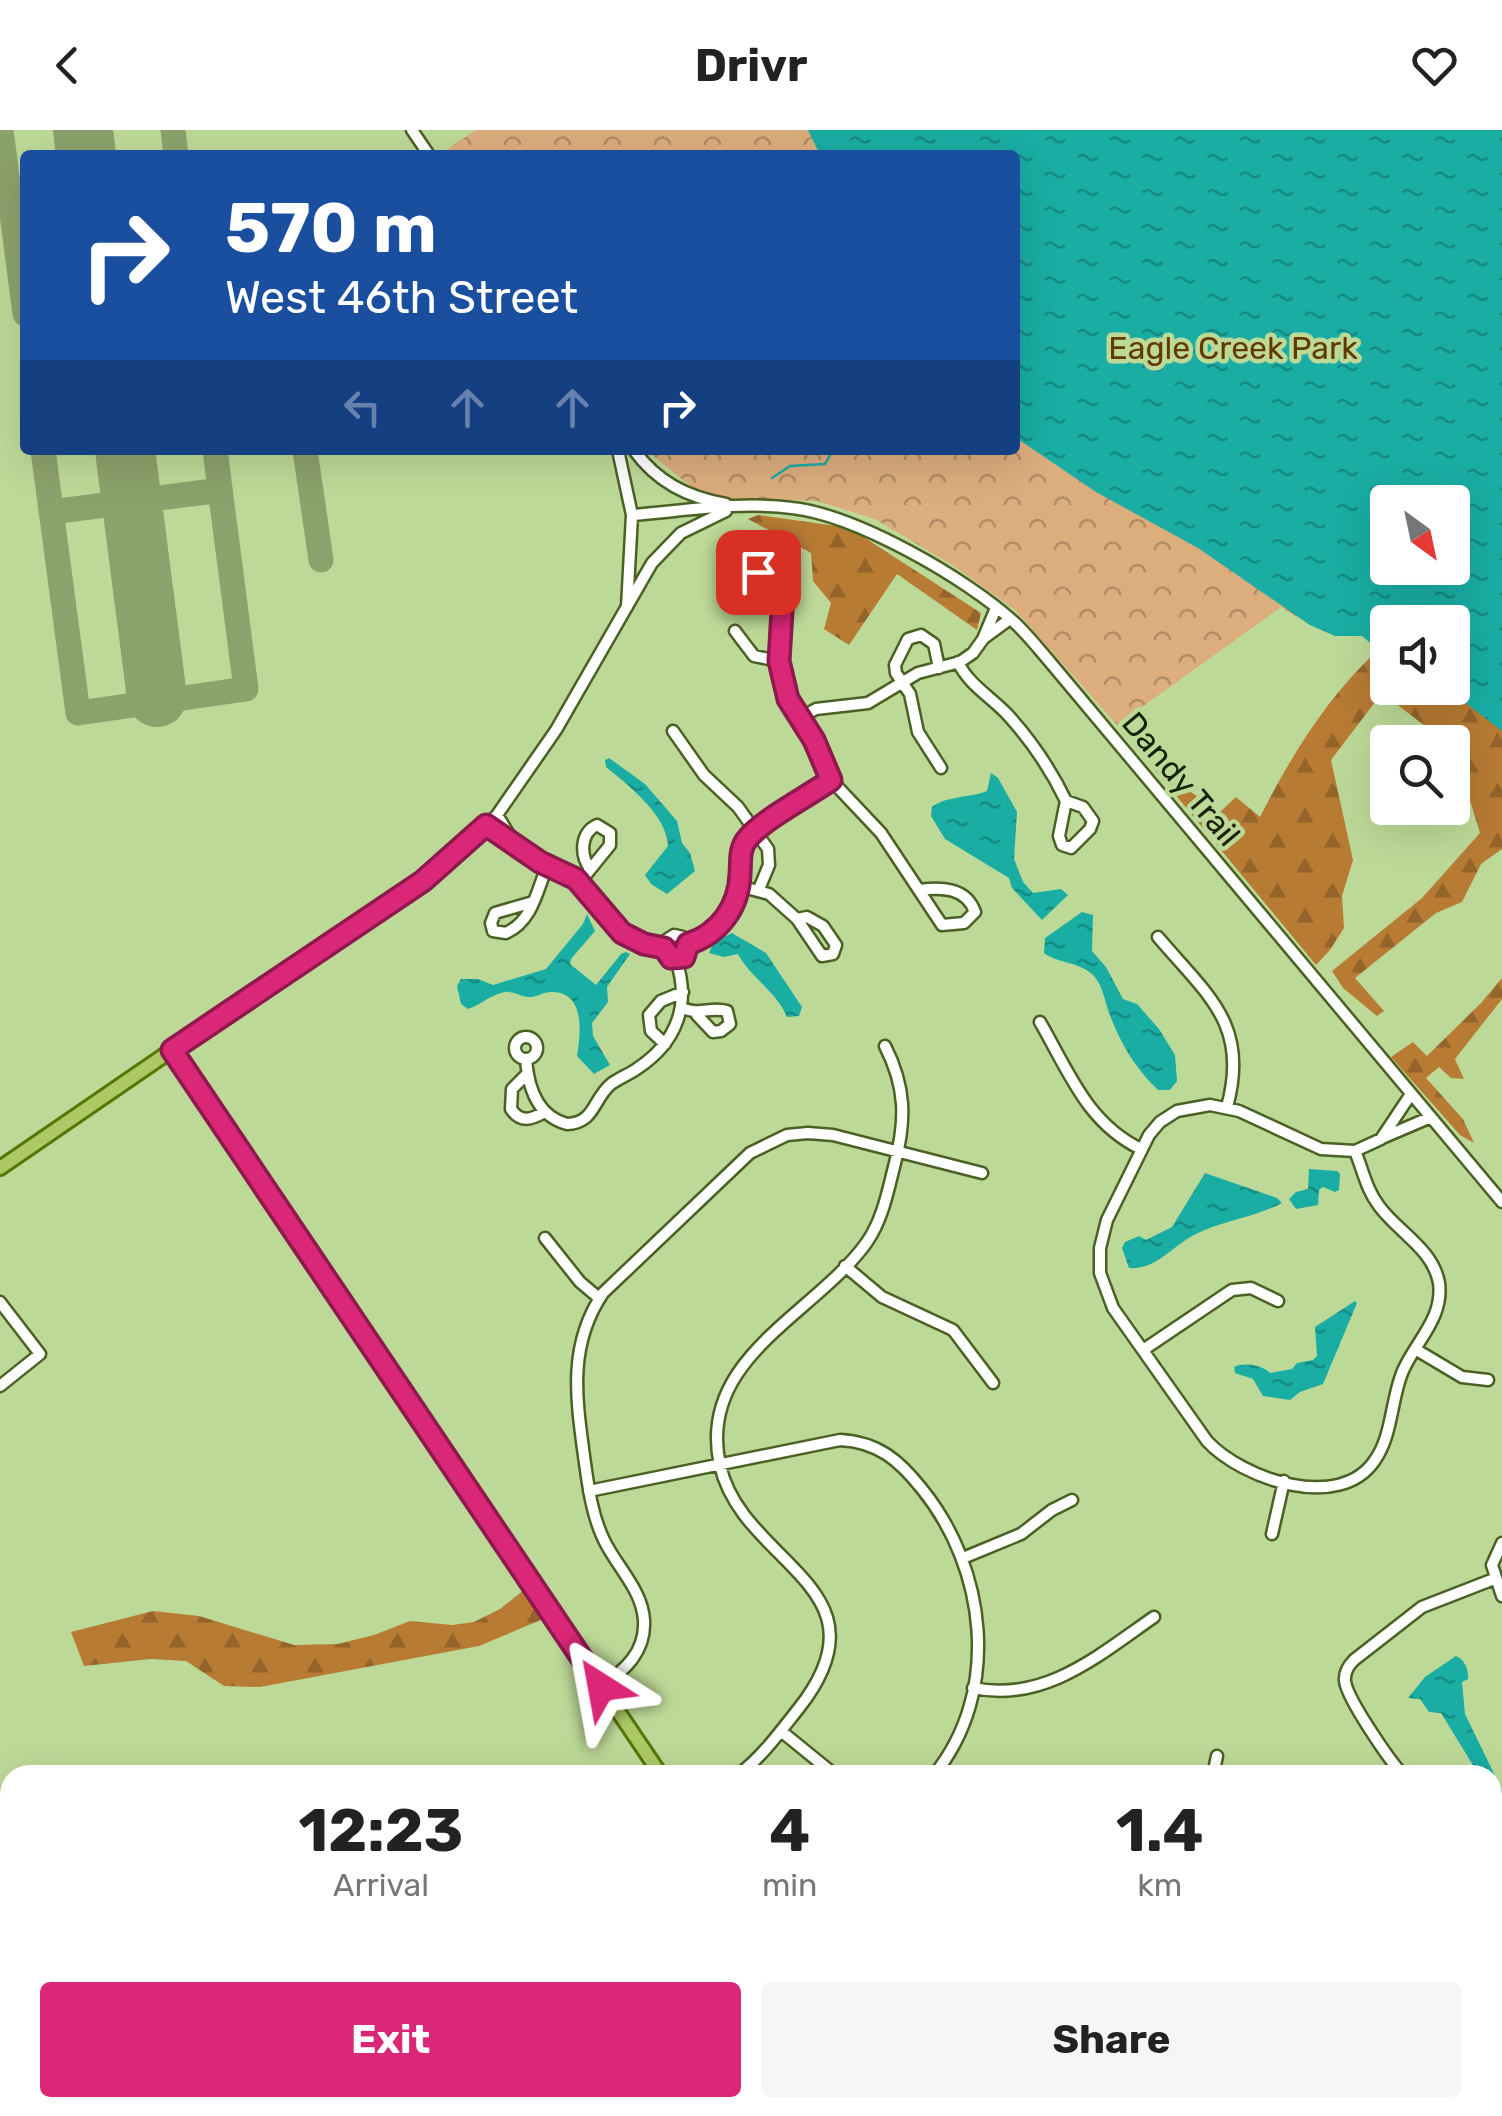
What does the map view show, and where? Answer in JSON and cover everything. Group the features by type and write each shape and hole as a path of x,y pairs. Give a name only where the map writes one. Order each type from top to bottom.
{"main road":[{"path":"0,1168 172,1050 653,1765"}],"street":[{"path":"619,455 632,514 627,608"},
{"path":"638,455 652,472 678,490 700,499 742,506"},
{"path":"632,514 742,506"},
{"path":"172,1050 423,881 486,825 556,730 647,570 674,538 695,524 742,506"},
{"name":"Dandy Trail","path":"742,506 787,507 847,522 907,551 1010,619 1502,1202"},
{"path":"758,572 778,585 783,594 779,661 788,699 814,740 831,780 872,823 942,925 964,923 974,912 963,894 934,888 919,890"},
{"path":"984,639 996,608"},
{"path":"798,719 816,709 868,703 918,673 958,662 1010,619"},
{"path":"735,631 754,656 779,661"},
{"path":"940,668 932,642 925,636 914,635 895,665 910,694 918,732 942,768"},
{"path":"958,662 966,676 1015,724 1066,801 1086,810 1093,821 1071,848 1062,845 1058,836 1066,801"},
{"path":"673,732 704,776 736,804 770,856 758,889"},
{"path":"688,944 717,928 730,910 739,886 742,850 747,839 831,780"},
{"path":"497,814 512,841"},
{"path":"486,825 580,882 618,931 640,943 664,948"},
{"path":"580,882 590,869 611,840 610,833 602,827 592,827 584,844 583,858 590,869"},
{"path":"533,902 548,866"},
{"path":"739,886 769,894 796,919"},
{"path":"676,960 664,948 666,940 674,935 688,944"},
{"path":"1158,937 1214,1004 1229,1030 1235,1071 1227,1107"},
{"path":"676,960 686,954 688,944"},
{"path":"526,1060 535,1098 545,1112 568,1124 583,1121 593,1113 610,1085 654,1056 678,1024 683,992 676,960"},
{"path":"665,1044 650,1029 649,1014 661,1001 683,992"},
{"path":"682,1008 697,1014"},
{"path":"1040,1022 1095,1116 1110,1131 1141,1149"},
{"path":"748,1765 781,1731 822,1674 830,1642 826,1616 813,1590 738,1507 720,1465 720,1411 740,1368 845,1266 865,1244 878,1221 903,1132 904,1102 886,1046"},
{"path":"527,1074 512,1089 512,1110 517,1117 529,1120 545,1112"},
{"path":"1381,1138 1412,1094"},
{"path":"1355,1151 1374,1199 1426,1255 1437,1277 1438,1306 1403,1370 1382,1449 1368,1470 1351,1482 1330,1488 1246,1470 1213,1448 1109,1301 1099,1256 1108,1220 1141,1149 1160,1122 1178,1111 1202,1105 1227,1107 1313,1146 1338,1152 1355,1151 1431,1117"},
{"path":"601,1687 634,1657 642,1642 644,1622 638,1597 598,1528 576,1393 575,1368 581,1336 609,1284 729,1172 768,1142 788,1136 816,1133 982,1173"},
{"path":"544,1238 577,1279 599,1298"},
{"path":"845,1266 882,1298 950,1328 992,1383"},
{"path":"1143,1350 1232,1290 1250,1288 1278,1301"},
{"path":"0,1302 40,1354 0,1386"},
{"path":"1416,1349 1462,1377 1488,1380"},
{"path":"589,1491 840,1440 872,1445 906,1468 943,1516 963,1558 977,1616 978,1654 973,1688 962,1724 939,1765"},
{"path":"1272,1534 1284,1481"},
{"path":"963,1558 1021,1534 1072,1500"},
{"path":"1502,1544 1492,1563 1502,1596"},
{"path":"1396,1765 1378,1743 1346,1688 1345,1674 1354,1660 1422,1607 1494,1579"},
{"path":"973,1688 1022,1690 1054,1681 1154,1617"},
{"path":"781,1731 823,1765"},
{"path":"1216,1765 1218,1756"}],"green space":[{"name":"Eagle Creek Park","path":"476,130 1502,130 1470,667 1470,605 1370,605 1370,632 1362,636 1310,625 1281,607 1117,725 1015,610 954,566 875,519 817,501 727,498 699,493 652,455 1020,455 1020,150 446,150"},
{"path":"758,515 836,526 862,536 981,613 977,630 897,574 849,645 824,629 831,603 813,581 811,553 748,519"},
{"path":"1370,658 1373,705 1331,760 1353,860 1342,896 1344,928 1316,965 1150,764 1220,812 1236,797 1260,817 1311,728"},
{"path":"1398,705 1469,705 1502,730 1502,849 1481,864 1462,902 1436,913 1355,978 1384,1011 1377,1016 1343,988 1332,971 1422,898 1480,833 1470,800 1470,725 1424,725"},
{"path":"1502,978 1502,999 1455,1059 1464,1079 1451,1078 1439,1067 1426,1078 1463,1119 1474,1143 1460,1135 1391,1057 1413,1042 1427,1056"},
{"path":"524,1590 543,1619 479,1646 260,1687 224,1686 186,1661 151,1659 84,1666 71,1632 153,1611 199,1616 294,1645 338,1644 410,1621 452,1625 474,1622 500,1609"}],"water":[{"name":"Eagle Creek Park","path":"808,130 1502,130 1502,731 1468,705 1470,605 1370,605 1370,643 1362,636 1335,636 1310,625 1198,548 1096,492 1020,440 1020,150 818,150"},
{"path":"609,758 645,784 677,821 695,871 667,894 645,875 668,846 666,834 654,812 606,767 605,760"},
{"path":"991,773 998,778 1017,812 1014,859 1023,882 1033,893 1061,889 1068,895 1042,920 1012,888 1009,878 945,839 931,816 932,807 938,803 987,791"},
{"path":"1082,912 1093,915 1092,951 1106,967 1123,999 1137,1004 1175,1055 1177,1081 1170,1090 1158,1090 1130,1057 1093,975 1044,953 1045,938"},
{"path":"587,914 595,931 570,964 596,985 621,954 630,954 607,987 608,1002 592,1023 593,1036 610,1065 594,1074 577,1056 579,1016 571,999 548,992 528,997 505,992 468,1009 461,1004 457,986 461,979 478,979 493,985 546,969"},
{"path":"732,933 766,953 802,1007 799,1016 787,1017 738,954 724,957 709,953 714,942"},
{"path":"1309,1169 1337,1171 1339,1190 1323,1187 1319,1190 1318,1205 1296,1209 1289,1199 1308,1189"},
{"path":"1205,1173 1282,1203 1202,1231 1155,1262 1129,1268 1122,1248 1125,1242 1139,1236 1146,1240 1172,1227"},
{"path":"1355,1301 1323,1384 1290,1400 1263,1396 1253,1379 1235,1373 1234,1367 1238,1365 1258,1366 1270,1373 1313,1360 1317,1356 1315,1327"},
{"path":"1456,1656 1464,1663 1468,1672 1468,1679 1462,1682 1465,1714 1490,1765 1473,1765 1441,1713 1429,1712 1420,1699 1408,1698 1425,1677"}],"waterway":[{"path":"772,478 790,466 825,464 830,455"}],"taxiway":[{"path":"1,130 20,276"},
{"path":"173,130 175,150"},
{"path":"44,455 78,713 246,689 216,455"},
{"path":"306,455 321,560"},
{"path":"51,512 214,491"}],"runway":[{"path":"83,130 85,150"},
{"path":"126,455 157,697"}],"route":[{"path":"601,1687 172,1050 423,881 486,825 540,862 576,879 609,922 628,938 664,948 671,958 684,957 688,944 710,934 730,910 738,890 740,856 747,839 831,780 814,740 788,699 779,661 783,594 778,585 758,572"}]}
